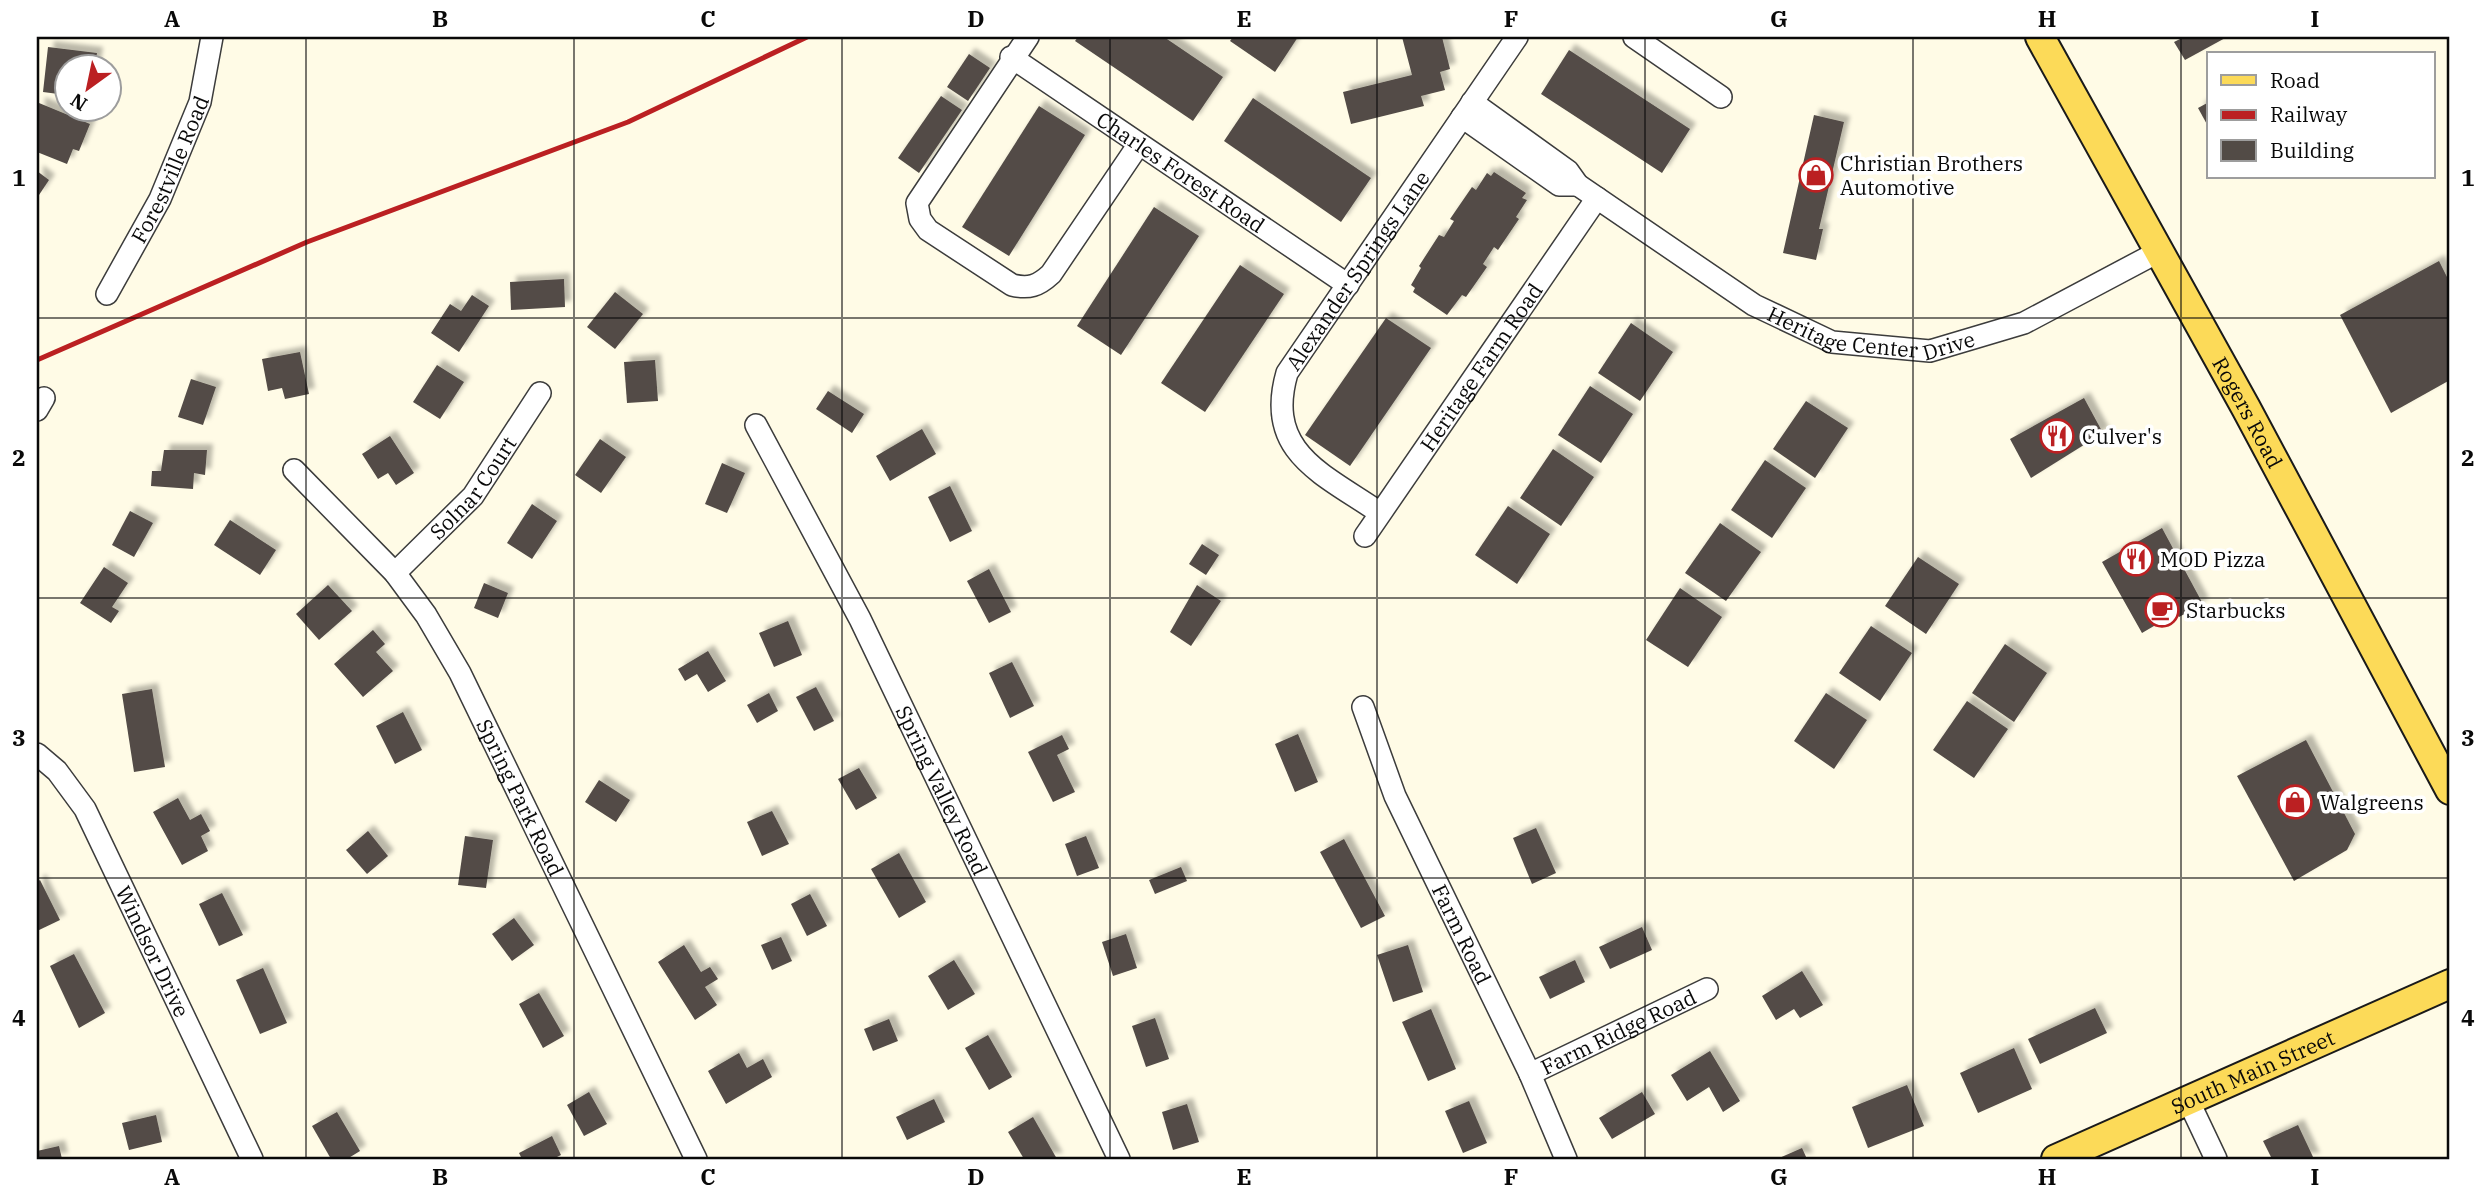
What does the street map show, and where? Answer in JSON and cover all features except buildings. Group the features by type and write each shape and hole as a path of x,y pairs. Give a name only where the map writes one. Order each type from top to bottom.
{"main road":[{"name":"Rogers Road","path":"2040,37 2160,251 2450,790"},
{"name":"South Main Street","path":"2056,1159 2450,984"}],"street":[{"name":"Forestville Road","path":"107,294 160,199 195,114 212,37"},
{"path":"1028,37 1011,57 917,203 919,219 928,230 1012,285 1025,288 1040,284 1051,274 1139,144"},
{"name":"Alexander Springs Lane","path":"1380,513 1302,459 1287,438 1281,394 1287,373 1517,37"},
{"path":"1634,37 1721,97"},
{"name":"Charles Forest Road","path":"1011,57 1349,285"},
{"path":"1467,109 1559,186 1578,185 1597,198"},
{"name":"Heritage Center Drive","path":"1597,198 1754,305 1832,342 1930,351 2024,323 2160,251"},
{"name":"Heritage Farm Road","path":"1364,536 1597,198"},
{"name":"Solnar Court","path":"395,573 473,496 540,393"},
{"name":"Spring Valley Road","path":"757,425 866,631 1119,1159"},
{"name":"Spring Park Road","path":"294,470 395,573 425,615 460,673 696,1159"},
{"name":"Farm Road","path":"1363,707 1395,796 1530,1074 1566,1159"},
{"name":"Windsor Drive","path":"37,754 57,771 85,809 253,1159"},
{"name":"Farm Ridge Road","path":"1530,1074 1707,989"},
{"path":"2189,1102 2216,1159"}],"railway":[{"path":"37,360 307,242 628,122 807,37"}],"place":[{"name":"Christian Brothers Automotive","path":"1816,175"},
{"name":"Culver's","path":"2057,436"},
{"name":"MOD Pizza","path":"2136,559"},
{"name":"Starbucks","path":"2162,610"},
{"name":"Walgreens","path":"2295,802"}]}
